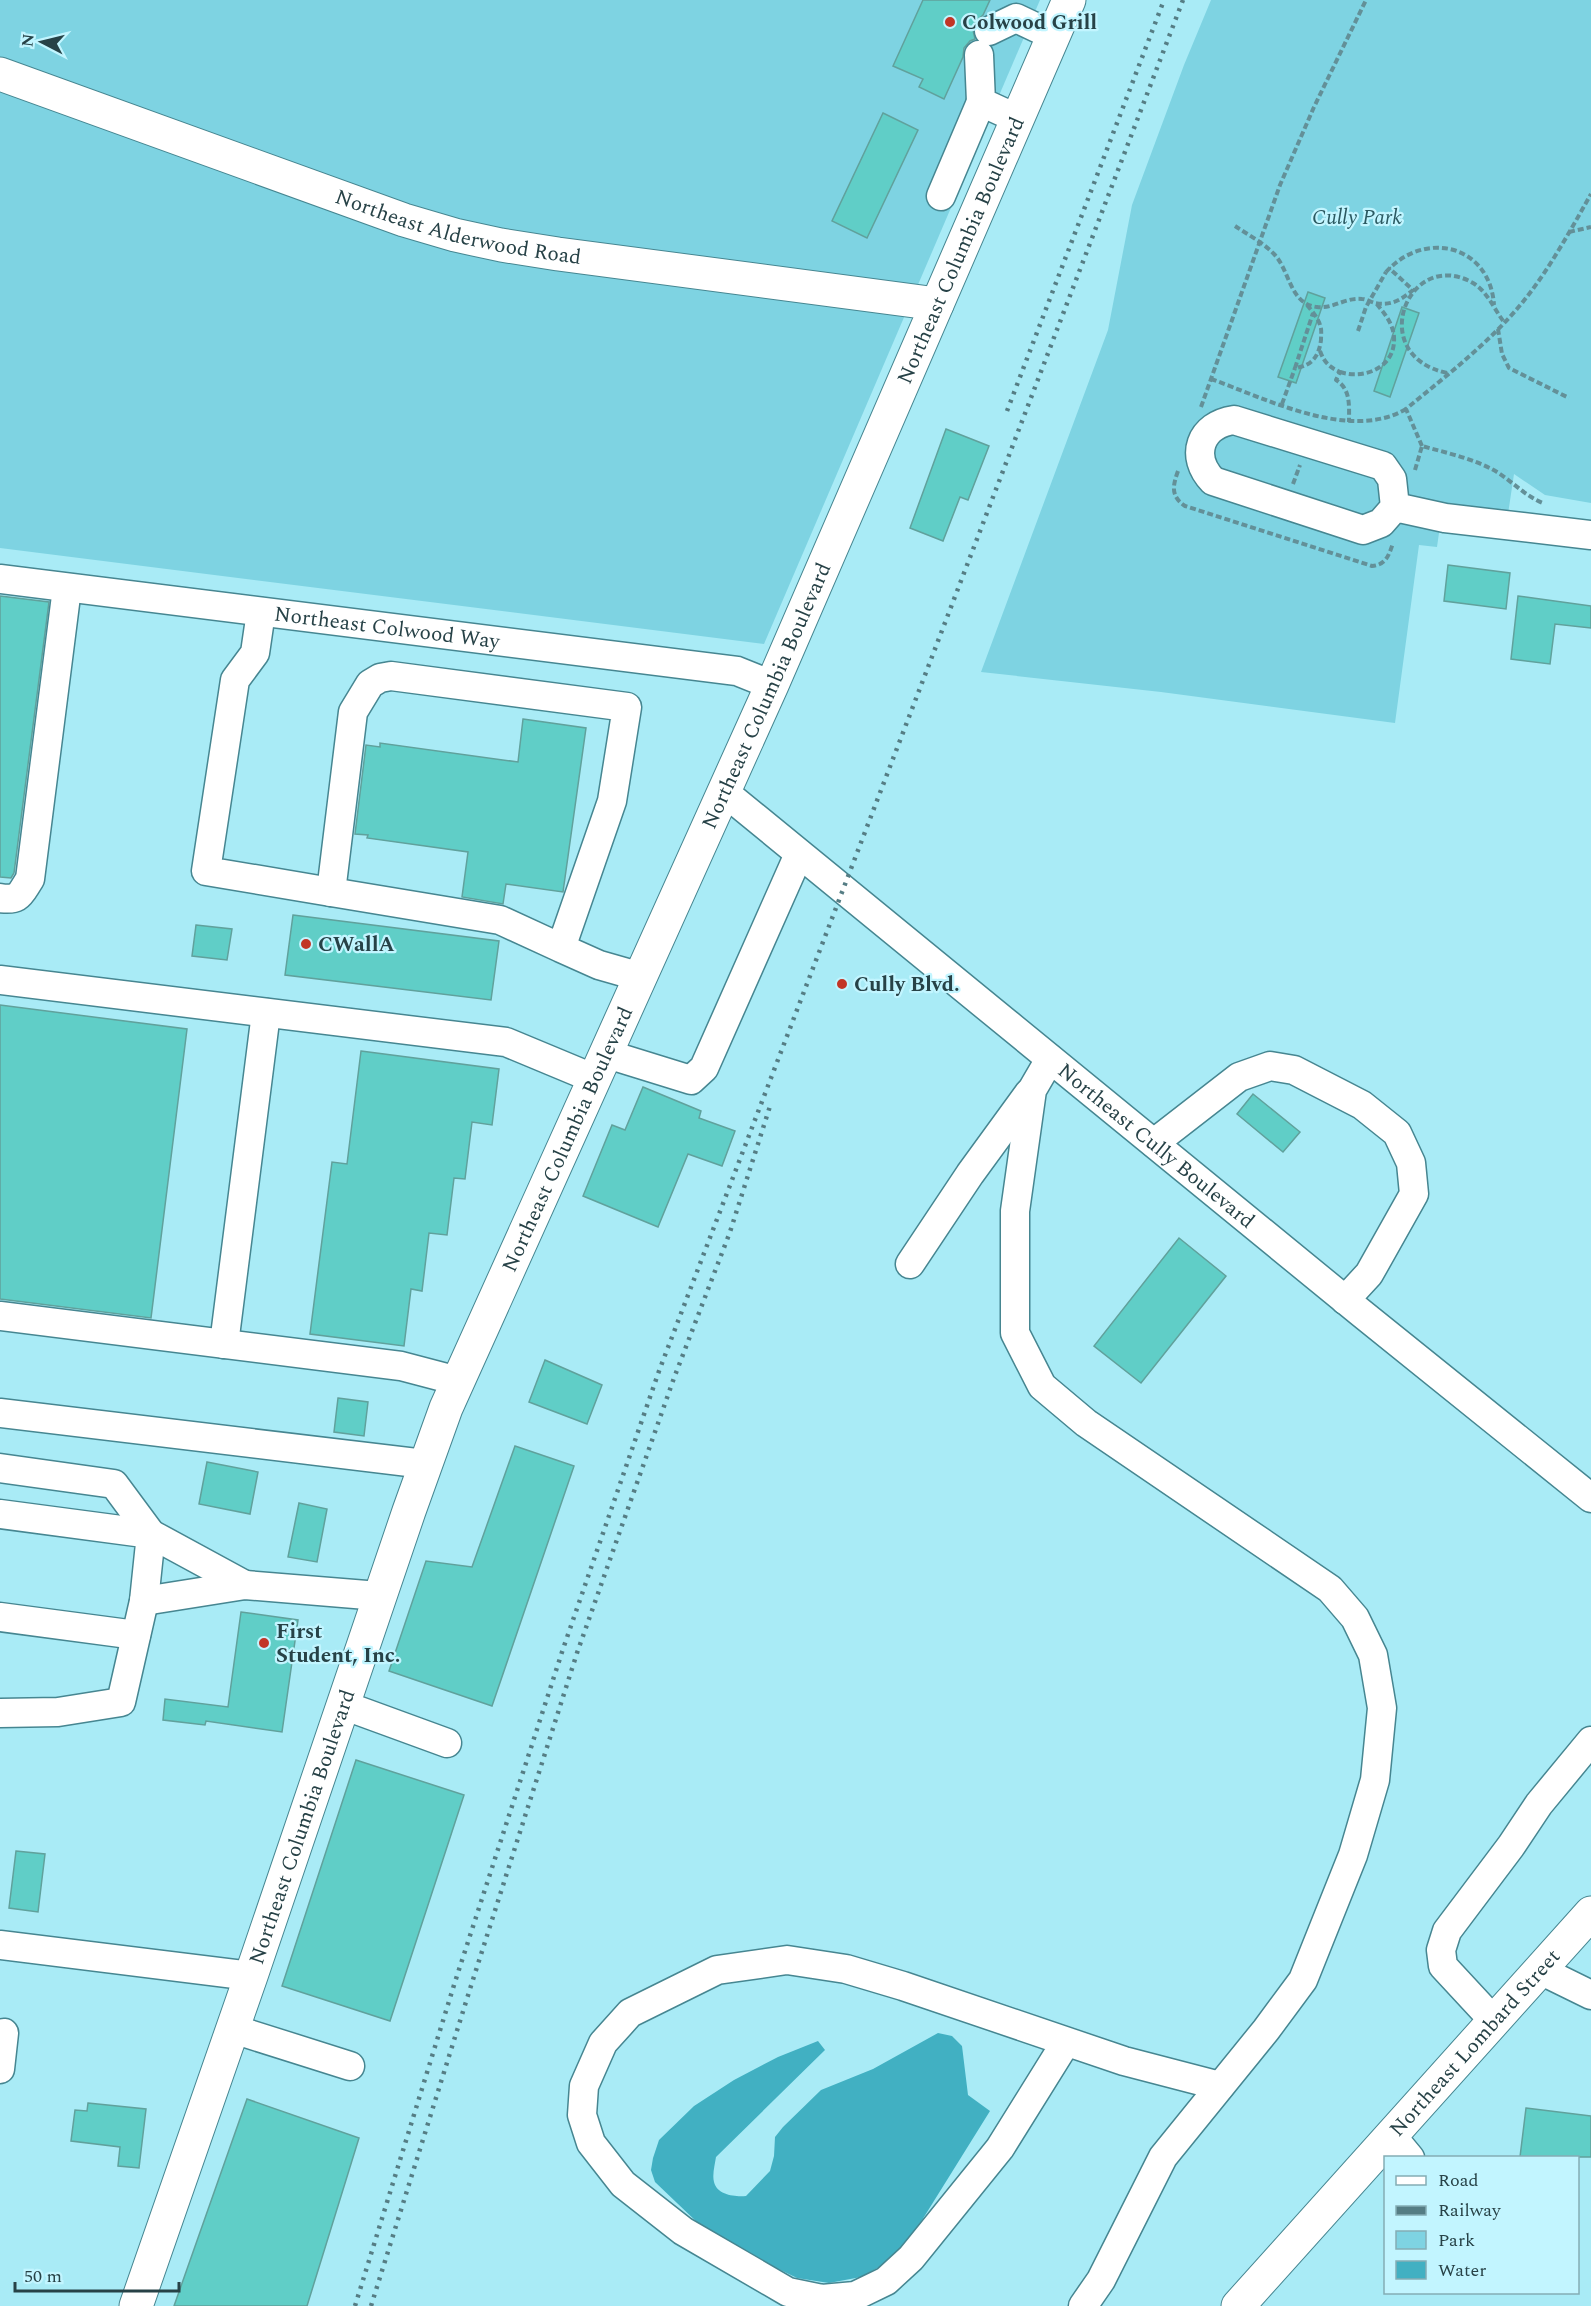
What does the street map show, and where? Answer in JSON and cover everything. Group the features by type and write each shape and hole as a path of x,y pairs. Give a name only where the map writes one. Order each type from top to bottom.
{"main road":[{"name":"Northeast Columbia Boulevard","path":"136,2306 233,2029 379,1596 425,1464 458,1381 772,685 1070,0"},
{"name":"Northeast Alderwood Road","path":"0,74 377,211 454,235 558,254 937,304"},
{"name":"Northeast Lombard Street","path":"1401,2146 1494,2021 1591,1913"},
{"name":"Northeast Lombard Street","path":"1238,2306 1384,2163"}],"street":[{"path":"941,196 981,102 984,43 1016,18 1054,36"},
{"path":"981,102 1017,119"},
{"path":"1234,420 1312,428 1383,466 1392,479 1400,508 1381,523 1363,530 1286,506 1213,481 1201,464 1202,443 1206,434 1214,426 1234,420"},
{"path":"1400,508 1445,518 1591,535"},
{"name":"Northeast Colwood Way","path":"0,579 737,671 772,685"},
{"path":"0,898 10,900 19,897 30,879 67,588"},
{"path":"261,612 255,653 235,680 206,871 500,920 599,964 641,977"},
{"path":"331,892 353,712 370,684 380,678 391,676 627,707 612,801 561,948"},
{"name":"Northeast Cully Boulevard","path":"723,791 1345,1300 1591,1498"},
{"path":"0,980 506,1042 601,1067 692,1080 704,1068 799,854"},
{"path":"224,1344 266,1013"},
{"path":"910,1264 970,1174 1032,1090 1050,1059"},
{"path":"1154,1143 1239,1077 1270,1066 1294,1070 1362,1105 1397,1133 1411,1162 1414,1194 1369,1274 1345,1300"},
{"path":"1032,1090 1014,1211 1015,1333 1042,1386 1086,1423 1330,1589 1355,1618 1372,1655 1383,1708 1375,1780 1353,1855 1303,1980 1163,2157 1101,2280 1083,2306"},
{"path":"0,1316 401,1366 458,1381"},
{"path":"0,1413 425,1464"},
{"path":"0,1468 114,1484 151,1534 144,1601 121,1702 58,1712 0,1713"},
{"path":"0,1514 151,1534 245,1585"},
{"path":"144,1601 245,1585 379,1596"},
{"path":"0,1617 136,1635"},
{"path":"343,1705 447,1743"},
{"path":"1494,2021 1443,1966 1441,1950 1447,1931 1511,1846 1539,1804 1591,1740"},
{"path":"0,1945 251,1976"},
{"path":"1066,2042 1000,2148 911,2258 886,2281 855,2295 822,2299 788,2292 683,2231 623,2184 591,2143 582,2115 584,2086 603,2043 630,2013 717,1970 787,1960 846,1969 1125,2061 1220,2086"},
{"path":"1540,1970 1591,1995"},
{"path":"233,2029 350,2066"},
{"path":"0,2069 4,2033"}],"path":[{"path":"1198,414 1280,185 1314,106 1366,0"},
{"path":"1211,379 1282,404 1312,428 1349,422 1378,421 1392,417 1406,409 1448,374 1522,303 1591,194"},
{"path":"1235,226 1273,253 1283,266 1294,292 1307,304 1322,328 1320,351 1316,358 1304,367 1295,368"},
{"path":"1569,232 1591,227"},
{"path":"1358,331 1366,307 1387,270 1399,258 1416,249 1435,246 1454,250 1471,258 1484,272 1492,290 1494,309"},
{"path":"1387,270 1413,290"},
{"path":"1307,304 1324,308 1347,299 1389,303 1401,300 1425,282 1441,276 1457,277 1473,283 1486,294 1504,322"},
{"path":"1413,290 1404,306 1401,321 1403,337 1409,351 1420,362 1433,370 1448,374"},
{"path":"1320,351 1331,368 1352,376 1365,375 1381,366 1392,350 1394,337 1391,325 1376,303"},
{"path":"1282,404 1313,313"},
{"path":"1498,328 1502,354 1509,368 1569,398"},
{"path":"1340,372 1336,380 1342,384 1349,397 1349,422"},
{"path":"1178,470 1173,487 1176,498 1180,502 1367,565 1378,566 1390,555 1400,508 1422,446 1406,409"},
{"path":"1276,535 1312,428"},
{"path":"1422,446 1470,460 1496,472 1525,494 1551,505"}],"green space":[{"path":"0,0 1040,0 764,644 0,548"},
{"name":"Cully Park","path":"1211,0 1591,0 1591,503 1545,495 1514,474 1508,514 1443,505 1437,547 1419,545 1395,723 1161,692 981,672 1108,330 1132,205 1184,65"}],"water":[{"path":"938,2033 952,2036 962,2046 968,2095 990,2111 914,2233 892,2260 861,2277 829,2283 797,2278 754,2257 700,2225 655,2182 651,2170 659,2140 694,2106 734,2080 778,2057 818,2041 825,2050 716,2157 713,2176 719,2190 727,2194 746,2196 770,2171 775,2137 821,2090 873,2069"}],"building":[{"path":"923,0 990,0 983,15 975,22 973,30 975,39 964,48 963,57 944,99 919,87 923,79 893,66"},
{"path":"883,113 918,130 867,238 832,221"},
{"path":"1308,292 1325,298 1296,383 1278,377"},
{"path":"1402,307 1419,313 1390,397 1374,391"},
{"path":"946,429 989,446 968,500 960,497 943,541 910,528"},
{"path":"1448,565 1510,573 1506,609 1444,601"},
{"path":"0,596 49,602 14,873 11,878 0,877"},
{"path":"1518,596 1591,606 1591,628 1555,624 1550,664 1511,659"},
{"path":"523,719 586,728 563,892 506,884 503,904 462,897 468,852 367,838 368,835 355,834 366,745 380,747 380,743 518,762"},
{"path":"293,915 499,941 491,1000 285,975"},
{"path":"196,925 232,929 227,960 192,956"},
{"path":"0,1005 187,1029 151,1318 0,1299"},
{"path":"361,1051 499,1069 492,1125 472,1122 465,1179 454,1178 447,1235 429,1233 422,1291 411,1289 404,1346 310,1334 332,1162 347,1164"},
{"path":"643,1087 701,1111 699,1118 735,1131 722,1166 688,1154 658,1227 583,1196 612,1125 625,1130"},
{"path":"1253,1094 1300,1132 1283,1152 1237,1114"},
{"path":"1179,1238 1226,1276 1141,1383 1094,1346"},
{"path":"545,1360 602,1385 587,1424 529,1402"},
{"path":"338,1398 368,1402 364,1436 334,1432"},
{"path":"515,1446 574,1466 492,1706 389,1671 426,1561 472,1567"},
{"path":"207,1462 258,1472 250,1514 199,1504"},
{"path":"299,1503 327,1509 317,1562 288,1557"},
{"path":"241,1612 298,1620 282,1732 206,1721 205,1725 163,1720 165,1699 228,1707"},
{"path":"356,1760 464,1795 390,2021 282,1986"},
{"path":"16,1851 45,1854 38,1912 9,1908"},
{"path":"247,2099 359,2138 307,2306 174,2306"},
{"path":"88,2103 146,2109 139,2168 118,2166 120,2147 71,2141 75,2110 87,2111"},
{"path":"1526,2108 1591,2116 1591,2157 1520,2156"}],"railway":[{"path":"1007,411 1164,0"},
{"path":"355,2306 454,1985 563,1649 659,1371 1183,0"},
{"path":"371,2306 577,1653 674,1378 730,1232 771,1103"}],"place":[{"name":"Colwood Grill","path":"950,22"},
{"name":"CWallA","path":"306,944"},
{"name":"Cully Blvd.","path":"842,984"},
{"name":"First Student, Inc.","path":"264,1643"}]}
